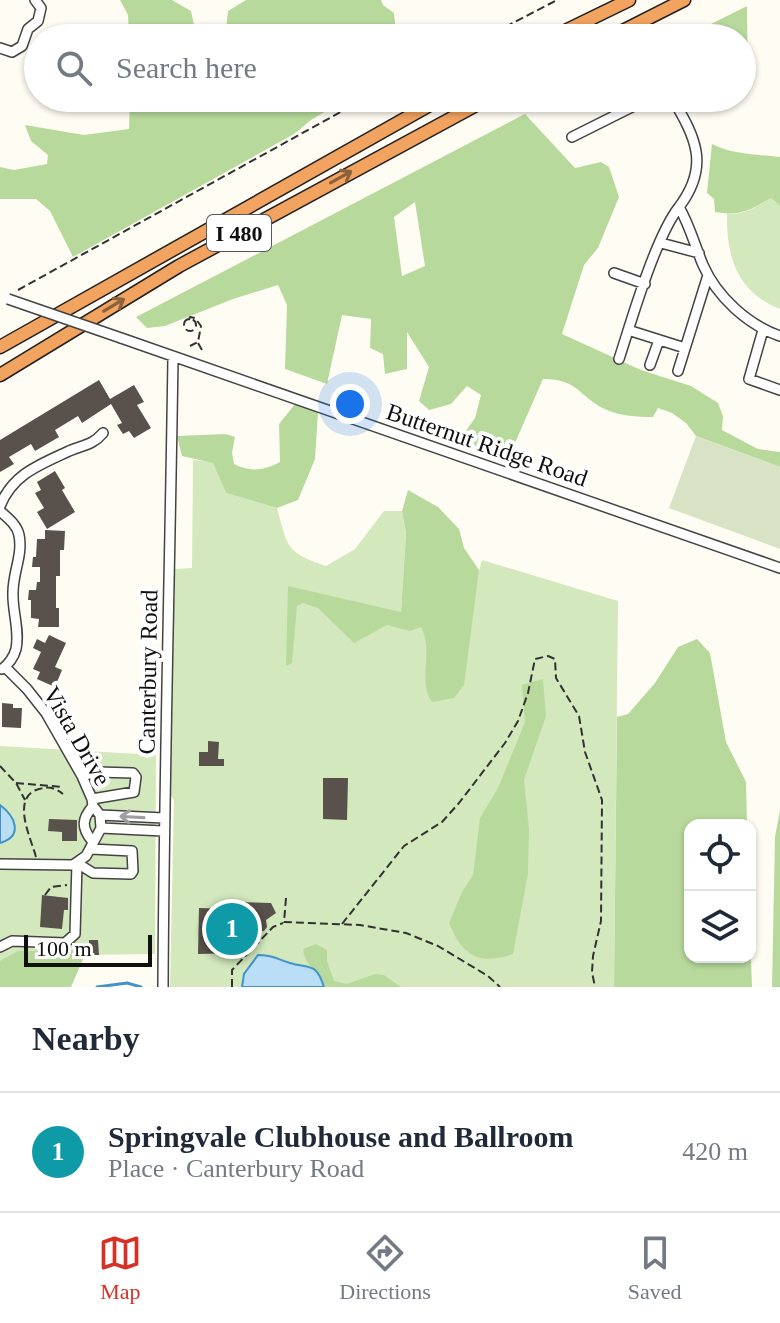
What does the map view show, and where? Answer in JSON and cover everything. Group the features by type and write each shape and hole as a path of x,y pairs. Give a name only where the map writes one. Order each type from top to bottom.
{"highway":[{"path":"580,24 629,0"},
{"path":"636,24 679,2 693,0"},
{"name":"I 480","path":"0,347 417,112"},
{"name":"I 480","path":"0,375 179,266 463,112"}],"street":[{"path":"34,24 41,8 35,0"},
{"path":"0,48 12,52 22,46 24,40"},
{"path":"572,137 622,112"},
{"path":"619,359 661,243 672,217 689,195 699,164 698,153 681,112"},
{"path":"679,207 708,275 734,308 763,330 780,336"},
{"path":"661,243 699,253"},
{"path":"614,273 645,284"},
{"path":"678,371 708,275"},
{"name":"Butternut Ridge Road","path":"4,297 780,568"},
{"path":"628,330 685,348"},
{"path":"763,330 749,379 780,390"},
{"path":"650,365 659,340"},
{"name":"Canterbury Road","path":"163,987 163,831 168,717 173,357"},
{"path":"3,669 15,652 18,633 12,594 21,554 19,532 0,509 6,491 17,478 71,450 95,443 103,433"},
{"name":"Vista Drive","path":"3,669 27,689 46,713 100,815 164,818"},
{"path":"82,776 97,772 121,772 133,773 136,777 134,792 93,802 83,823 92,845"},
{"path":"75,864 86,856 101,828 100,815"},
{"path":"101,828 163,831"},
{"path":"0,864 75,864 93,873 131,874 132,851 92,845"},
{"path":"0,947 12,941 65,943 71,940 75,934 75,864"}],"path":[{"path":"511,24 557,0"},
{"path":"18,290 341,112"},
{"path":"189,320 190,317 195,318 201,326 198,342 202,350"},
{"path":"190,346 198,342"},
{"path":"342,924 404,846 442,822 459,803 518,721 535,659 548,656 555,659 556,678 579,716 585,752 602,800 601,921 592,972 595,987"},
{"path":"0,766 16,783 25,800 25,815 36,858"},
{"path":"16,783 62,787"},
{"path":"25,800 31,792 43,787 51,787 63,794"},
{"path":"45,895 51,887 72,885"},
{"path":"284,922 286,898"},
{"path":"232,987 232,970 273,927 284,922 342,924 392,930 418,937 488,976 500,987"}],"green space":[{"path":"120,0 172,0 191,11 194,24 128,24 128,15"},
{"path":"246,0 381,0 394,13 395,24 227,24 228,11"},
{"path":"747,6 747,24 711,24"},
{"path":"130,112 324,112 294,134 73,257 50,211 36,199 0,199 0,167 14,170 47,164 48,155 31,141 25,125 84,135 129,129"},
{"path":"525,114 575,168 601,162 609,167 619,197 598,248 584,265 562,334 641,370 691,386 718,403 723,416 722,430 758,449 780,452 780,467 696,436 686,423 672,413 658,408 653,417 618,414 598,405 565,382 543,379 508,459 456,445 475,418 481,395 467,386 451,404 429,410 419,401 429,367 407,332 407,369 385,374 383,354 370,348 371,319 342,315 327,384 285,369 287,305 278,285 165,326 147,328 136,317","holes":["415,202 425,266 402,276 394,217"]},
{"path":"712,144 737,152 780,157 780,206 771,198 744,211 715,212 714,199 707,193"},
{"path":"771,198 780,206 780,309 765,302 744,283 732,258 727,229 727,213 745,212"},
{"path":"295,404 318,412 315,459 298,500 277,508 226,493 213,463 182,456 177,436 226,434 235,437 232,453 234,464 251,469 274,465 280,462 279,424"},
{"path":"696,436 780,467 780,549 669,508"},
{"path":"193,460 213,462 226,493 277,508 291,547 303,557 326,566 355,549 384,511 402,511 406,533 401,612 463,627 482,560 618,601 614,987 170,987 175,569 192,568"},
{"path":"408,490 438,507 459,529 464,548 479,570 464,685 454,698 432,702 426,685 426,646 421,627 410,631 387,625 354,643 318,608 303,603 297,606 292,663 286,666 288,586 401,612 406,533 402,511"},
{"path":"697,639 710,653 726,742 746,782 747,819 684,819 684,963 751,963 752,987 614,987 617,717 628,714 655,683 678,647"},
{"path":"543,679 546,716 524,780 529,829 528,874 513,954 481,958 466,950 449,923 473,875 480,818 498,788 525,722 522,685"},
{"path":"0,746 156,755 155,954 25,956 0,987"},
{"path":"780,810 780,987 772,987 775,837"},
{"path":"316,944 327,950 327,961 334,981 347,984 375,974 384,975 401,987 324,987 306,960 303,949"},
{"path":"87,950 71,987 0,987 0,961 18,951"}],"water":[{"path":"0,805 13,820 15,831 8,840 0,843"},
{"path":"258,955 312,968 324,987 242,987 244,974"}],"building":[{"path":"99,380 110,399 134,385 144,402 137,405 151,428 134,438 129,431 123,434 117,425 122,423 111,404 82,423 78,416 55,430 59,437 35,451 31,444 9,457 14,464 0,472 0,440"},
{"path":"55,471 75,512 47,529 37,512 44,508 35,493 41,490 37,482"},
{"path":"45,530 65,531 64,550 60,550 60,576 56,576 59,627 38,627 39,619 31,618 31,600 28,600 29,590 36,590 37,582 40,582 40,567 32,567 37,539 45,539"},
{"path":"49,635 66,643 55,667 62,670 55,687 37,679 40,672 33,669 41,652 33,648 37,639 45,643"},
{"path":"2,703 22,708 21,728 2,727"},
{"path":"208,741 219,742 218,759 224,759 224,766 199,766 199,752 208,752"},
{"path":"323,778 348,778 347,820 323,819"},
{"path":"49,819 77,820 77,841 62,841 62,832 48,831"},
{"path":"42,895 68,898 62,929 40,927"},
{"path":"233,902 271,903 276,913 266,920 264,931 255,931 242,953 198,954 199,908 232,909"},
{"path":"89,940 98,940 99,955 89,955"}],"waterway":[{"path":"97,987 127,983 141,987"}],"place":[{"name":"Springvale Clubhouse and Ballroom","path":"232,929"}]}
